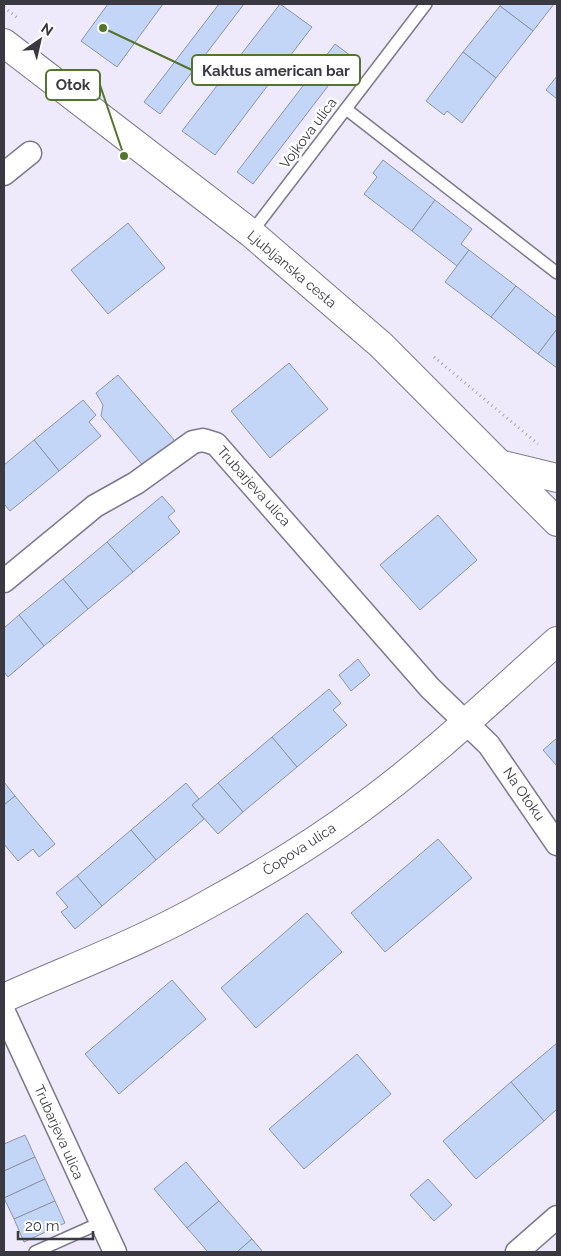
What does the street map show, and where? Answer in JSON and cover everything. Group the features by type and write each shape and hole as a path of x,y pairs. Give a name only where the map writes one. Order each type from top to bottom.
{"street":[{"name":"Ljubljanska cesta","path":"4,43 251,233 381,345 557,522"},
{"path":"4,174 30,153"},
{"name":"Trubarjeva ulica","path":"4,581 107,498 136,483 192,442 203,440 216,444 430,688 489,745"},
{"path":"502,465 557,478"},
{"name":"Čopova ulica","path":"4,998 125,946 209,904 258,875 364,806 466,722 557,641"},
{"name":"Na Otoku","path":"489,745 557,844"},
{"name":"Trubarjeva ulica","path":"4,1012 114,1252"},
{"path":"517,1252 557,1217"}],"lane":[{"name":"Vojkova ulica","path":"251,233 426,4"},
{"path":"346,109 557,273"},
{"path":"35,1252 100,1223"}],"building":[{"path":"108,4 163,4 117,67 81,41"},
{"path":"219,4 244,4 160,114 144,102"},
{"path":"280,4 312,27 215,155 182,131"},
{"path":"501,4 554,4 533,31 500,6"},
{"path":"500,6 533,31 496,78 463,52"},
{"path":"335,44 351,56 253,184 237,172"},
{"path":"463,52 496,78 462,123 447,111 444,115 426,101"},
{"path":"557,76 557,99 546,90"},
{"path":"383,160 435,200 412,231 364,194 377,177 373,173"},
{"path":"435,200 472,229 461,244 469,250 457,266 412,231"},
{"path":"128,223 165,268 108,314 71,270"},
{"path":"469,250 516,286 491,317 445,282"},
{"path":"516,286 557,318 557,329 538,354 491,317"},
{"path":"557,329 557,368 538,354"},
{"path":"289,363 328,409 270,458 231,411"},
{"path":"118,375 175,441 145,468 101,416 103,405 96,393"},
{"path":"83,400 96,415 89,422 101,436 59,471 34,440"},
{"path":"34,440 59,471 10,511 4,504 4,465"},
{"path":"162,496 175,511 168,517 180,532 133,572 107,542"},
{"path":"438,515 477,560 420,610 380,565"},
{"path":"107,542 133,572 88,609 63,579"},
{"path":"63,579 88,609 44,646 19,615"},
{"path":"19,615 44,646 8,677 4,672 4,628"},
{"path":"358,659 370,675 351,691 339,675"},
{"path":"329,689 341,703 333,710 347,725 297,767 272,737"},
{"path":"272,737 297,767 243,812 218,783"},
{"path":"557,738 557,766 543,750"},
{"path":"4,782 15,796 4,805"},
{"path":"186,783 199,799 192,805 204,819 156,860 131,830"},
{"path":"218,783 243,812 218,834 192,805"},
{"path":"15,796 55,844 39,857 33,849 18,861 4,844 4,805"},
{"path":"131,830 156,860 102,906 77,876"},
{"path":"438,839 472,878 385,952 351,913"},
{"path":"77,876 102,906 75,929 61,912 68,907 56,893"},
{"path":"307,913 342,952 256,1028 221,988"},
{"path":"172,980 206,1019 119,1094 85,1054"},
{"path":"557,1043 557,1109 544,1121 511,1082"},
{"path":"357,1054 391,1094 304,1169 269,1129"},
{"path":"511,1082 544,1121 476,1179 443,1141"},
{"path":"25,1135 35,1157 4,1171 4,1144"},
{"path":"35,1157 45,1179 4,1198 4,1171"},
{"path":"186,1162 219,1201 187,1228 154,1189"},
{"path":"45,1179 55,1201 14,1219 4,1198"},
{"path":"428,1179 452,1205 434,1221 410,1195"},
{"path":"55,1201 65,1223 24,1242 14,1219"},
{"path":"219,1201 252,1239 237,1252 208,1252 187,1228"},
{"path":"252,1239 263,1252 237,1252"}],"place":[{"name":"Kaktus american bar","path":"103,28"},
{"name":"Otok","path":"124,156"}]}
